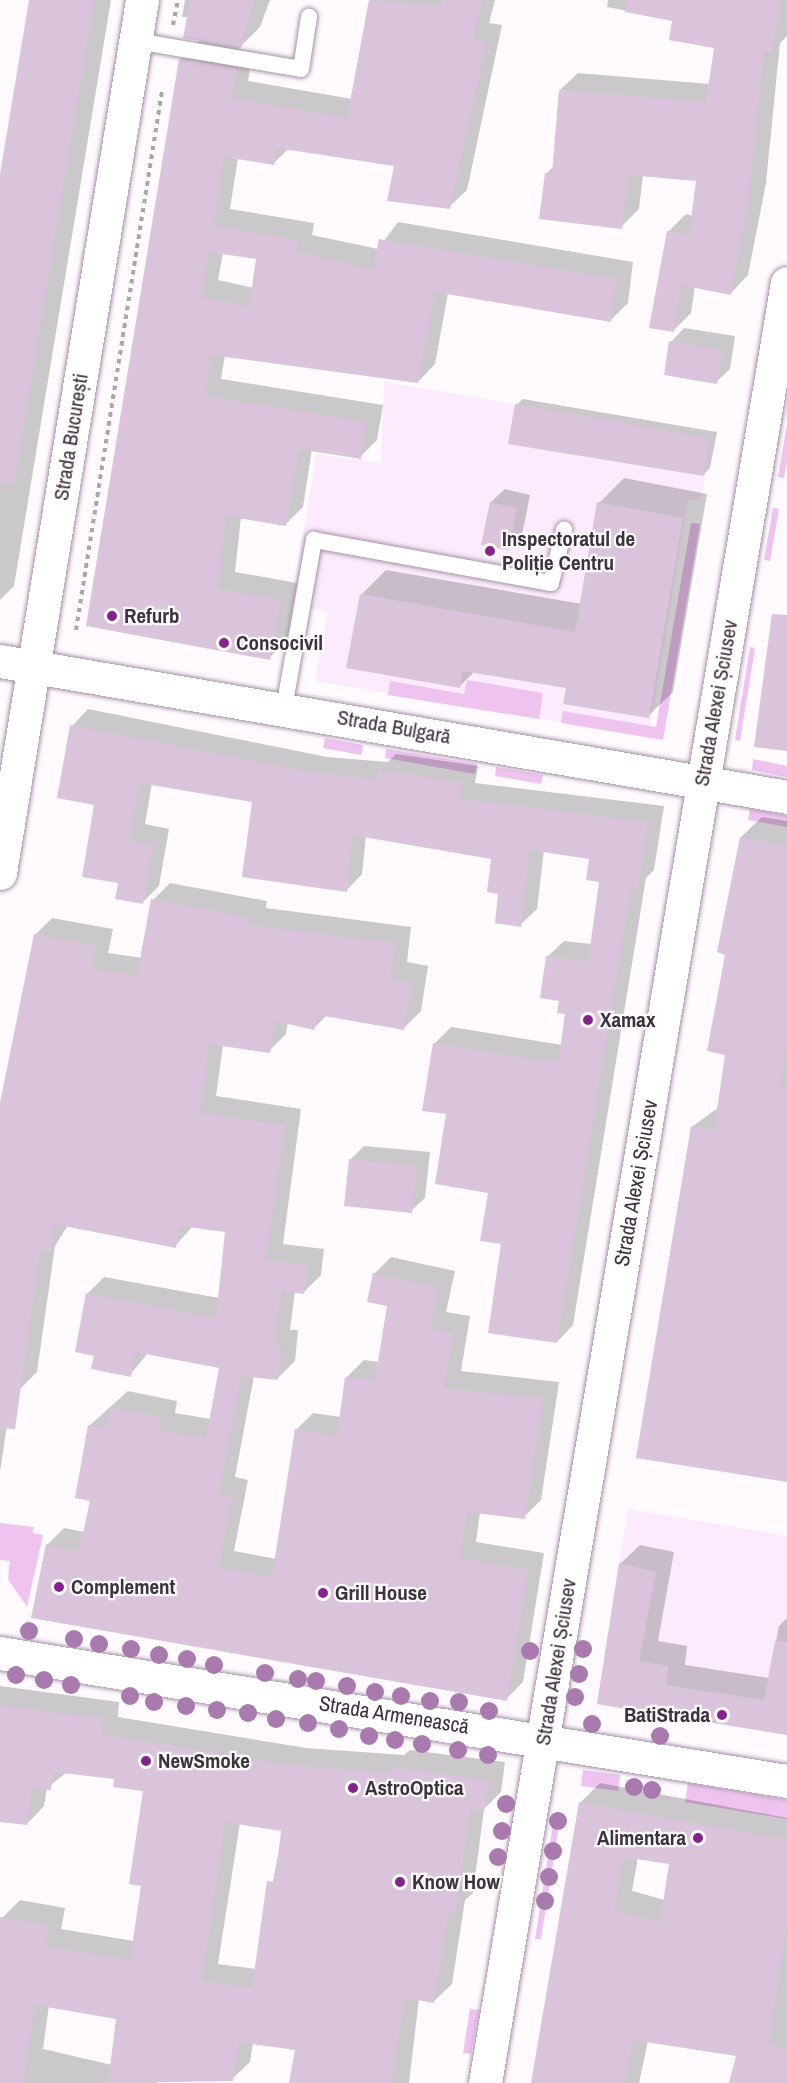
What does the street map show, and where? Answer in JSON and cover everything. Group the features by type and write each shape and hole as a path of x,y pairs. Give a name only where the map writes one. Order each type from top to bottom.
{"street":[{"name":"Strada București","path":"0,873 142,0"},
{"name":"Strada Alexei Șciusev","path":"485,2083 787,283"},
{"name":"Strada Bulgară","path":"0,661 284,708 787,797"},
{"name":"Strada Armenească","path":"0,1653 543,1739 787,1782"}],"lane":[{"path":"136,41 301,69 309,17"},
{"path":"284,708 314,540 550,583 564,530"}],"path":[{"path":"76,630 178,0"}],"shaded area":[{"name":"Inspectoratul de Poliție Centru","path":"384,382 711,438 701,500 688,500 649,737 315,681 328,612 292,604 316,454 381,463"},
{"path":"787,424 787,461 784,478 778,477"},
{"path":"773,508 779,509 770,561 764,560"},
{"path":"691,523 700,524 663,740 561,723 563,711 656,727"},
{"path":"750,647 755,648 740,741 735,740"},
{"path":"467,680 543,693 539,719 388,695 390,681 464,694"},
{"path":"325,738 363,745 361,755 323,748"},
{"path":"386,749 477,764 475,774 385,758"},
{"path":"753,759 787,766 787,777 752,770"},
{"path":"496,767 543,775 541,784 495,776"},
{"path":"750,809 787,816 787,827 748,820"},
{"path":"628,1509 787,1536 787,1735 597,1704"},
{"path":"0,1523 34,1527 33,1533 43,1535 27,1607 8,1579 10,1561 0,1560"},
{"path":"583,1770 620,1775 618,1791 581,1786"},
{"path":"688,1783 787,1800 787,1819 685,1802"},
{"path":"554,1817 560,1819 541,1939 535,1939"},
{"path":"470,2009 479,2010 471,2054 463,2053"}],"building":[{"path":"29,0 94,0 14,484 0,483 0,174"},
{"path":"190,0 254,0 241,48 183,38"},
{"path":"369,0 441,6 442,0 482,0 473,40 486,42 450,209 387,201 394,166 277,148 274,165 224,157 213,226 298,240 296,252 373,269 379,239 616,279 611,322 435,292 418,383 211,355 205,396 366,422 361,459 299,449 286,526 226,516 218,589 281,600 270,660 86,626 179,59 237,69 231,98 347,118","holes":["209,252 256,259 249,307 201,297"]},
{"path":"626,0 781,0 772,53 764,51 748,202 731,295 681,285 674,332 649,328 667,231 689,235 696,181 628,175 622,229 539,219 545,173 552,174 559,90 706,102 714,48 669,40 672,21 625,12"},
{"path":"669,341 723,350 717,384 664,375"},
{"path":"515,404 711,438 704,476 508,444"},
{"path":"490,502 517,508 509,550 481,545"},
{"path":"597,502 683,518 649,718 563,704 566,688 463,671 460,688 346,668 360,594 575,632"},
{"path":"772,614 787,615 787,751 754,747"},
{"path":"70,725 310,772 377,779 378,770 462,782 460,799 648,822 638,888 631,887 557,1343 488,1333 501,1244 480,1241 488,1193 435,1184 446,1114 422,1111 433,1043 558,1063 565,1014 557,1013 559,1001 540,998 546,956 588,962 599,882 586,880 589,859 530,850 521,927 495,923 498,894 487,892 491,859 352,835 347,892 242,877 252,802 139,783 129,840 153,845 143,904 115,899 118,883 82,877 94,805 57,798"},
{"path":"740,837 787,845 787,1049 780,1086 787,1087 787,1482 636,1458 691,1126 714,1130 725,1055 707,1051 725,955 717,952"},
{"path":"151,899 251,918 249,925 395,943 390,979 412,982 404,1030 318,1015 314,1030 275,1021 270,1053 209,1044 200,1113 285,1125 266,1260 308,1265 304,1294 281,1291 274,1346 281,1347 278,1380 241,1376 219,1494 232,1497 218,1568 272,1577 295,1429 337,1436 345,1377 375,1380 387,1306 367,1302 373,1273 438,1288 430,1329 453,1333 444,1388 543,1399 525,1519 467,1512 460,1558 528,1570 507,1701 31,1618 46,1544 79,1551 90,1501 75,1498 88,1425 106,1428 110,1408 161,1417 158,1430 206,1438 219,1368 135,1352 131,1377 91,1369 94,1356 75,1352 86,1293 216,1318 225,1232 180,1226 176,1248 54,1224 50,1252 40,1251 15,1429 0,1428 0,1103 34,934 96,946 92,969 137,976"},
{"path":"349,1159 417,1166 412,1213 344,1206"},
{"path":"619,1563 656,1572 639,1661 668,1666 666,1685 764,1700 775,1641 787,1642 787,1735 597,1704"},
{"path":"0,1705 103,1719 101,1734 288,1765 390,1773 391,1767 489,1780 484,1811 470,1809 456,1912 449,1911 434,2003 405,1998 391,2083 289,2083 295,2050 239,2042 233,2081 108,2083 116,2019 35,2005 23,2083 0,2083 0,1917 49,1925 45,1946 130,1960 141,1886 129,1884 143,1791 113,1787 114,1779 53,1772 51,1790 32,1788 27,1825 0,1822","holes":["225,1822 281,1831 275,1882 267,1881 252,1988 202,1981"]},
{"path":"579,1802 787,1840 787,1924 769,2044 787,2049 787,2083 729,2083 736,2056 633,2040 625,2083 531,2083","holes":["623,1857 669,1864 660,1922 614,1910"]}],"place":[{"name":"Inspectoratul de Poliție Centru","path":"490,551"},
{"name":"Refurb","path":"112,616"},
{"name":"Consocivil","path":"224,643"},
{"name":"Xamax","path":"588,1020"},
{"name":"Complement","path":"59,1587"},
{"name":"Grill House","path":"323,1593"},
{"name":"BatiStrada","path":"722,1715"},
{"name":"NewSmoke","path":"146,1761"},
{"name":"AstroOptica","path":"353,1788"},
{"name":"Alimentara","path":"698,1838"},
{"name":"Know How","path":"400,1882"}]}
